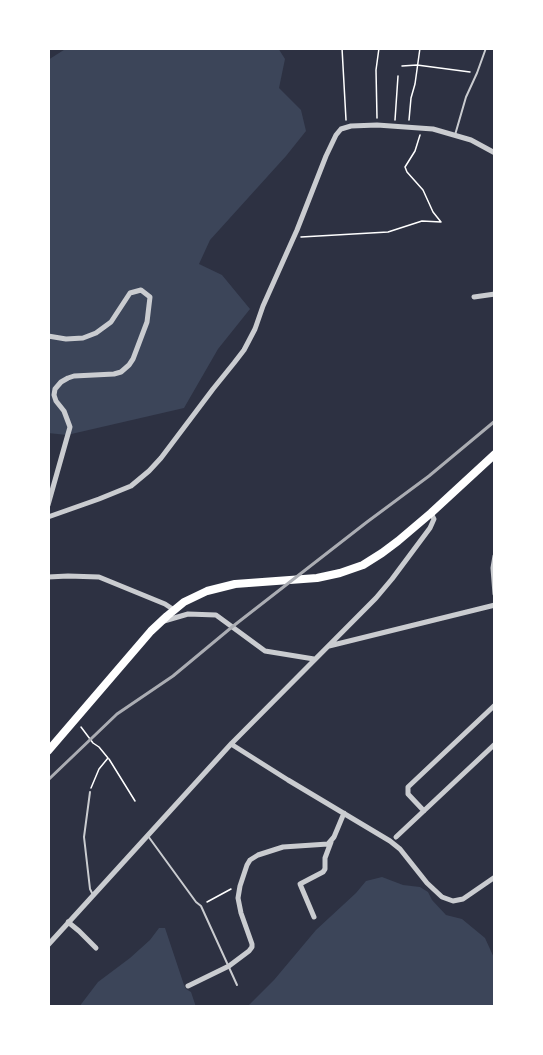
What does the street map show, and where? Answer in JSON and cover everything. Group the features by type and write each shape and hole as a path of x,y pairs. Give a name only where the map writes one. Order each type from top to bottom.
{"highway":[{"path":"48,751 160,622 184,602 217,588 235,584 328,576 363,565 382,553 431,513 495,454"}],"street":[{"path":"48,517 131,486 149,471 244,350 294,237 326,156 341,129 377,125 421,128 471,140 495,153"},
{"path":"48,336 66,339 83,338 96,333 111,322 130,293 141,290 150,297 147,322 129,365 121,372 114,374 74,376 61,382 55,389 56,401 64,411 69,427 48,505"},
{"path":"474,297 495,294"},
{"path":"48,945 231,744 376,598 430,528 434,519 431,513"},
{"path":"495,556 493,568 495,594"},
{"path":"48,577 99,577 165,604 174,610"},
{"path":"327,646 495,605"},
{"path":"160,622 188,614 216,615 265,651 314,659"},
{"path":"424,811 408,794 408,787 495,705"},
{"path":"231,744 390,841 400,849 435,892 448,900 463,899 495,877"},
{"path":"396,837 495,744"},
{"path":"314,917 300,884 323,872 326,866 325,858 344,813"},
{"path":"188,986 229,966 252,947 238,898 250,860 283,847 322,845 331,842"},
{"path":"68,922 96,948"}],"lane":[{"path":"455,135 466,97 486,48"},
{"path":"90,792 84,837 87,872 93,895"},
{"path":"147,835 201,906 237,985"}],"path":[{"path":"342,48 347,127"},
{"path":"377,125 376,70 379,48"},
{"path":"409,127 411,98 420,48"},
{"path":"402,66 477,73"},
{"path":"395,126 398,76"},
{"path":"294,237 388,232 422,221 441,222 433,212 423,190 405,167 415,151 421,128"},
{"path":"77,723 108,758 135,801"},
{"path":"90,792 99,769 108,758"},
{"path":"201,906 240,886"}],"shaded area":[{"path":"67,48 278,48 285,59 279,88 301,110 306,131 210,240 199,264 222,275 250,309 218,349 184,408 67,435 48,433 48,60"},
{"path":"382,877 403,885 420,887 428,892 446,915 462,919 485,938 495,960 495,1007 247,1007 274,980 316,930 366,881"},
{"path":"159,928 165,928 184,985 191,992 196,1007 79,1007 98,982 130,958 150,940"}],"railway":[{"path":"48,780 117,714 173,676 232,627 429,476 495,421"}]}
